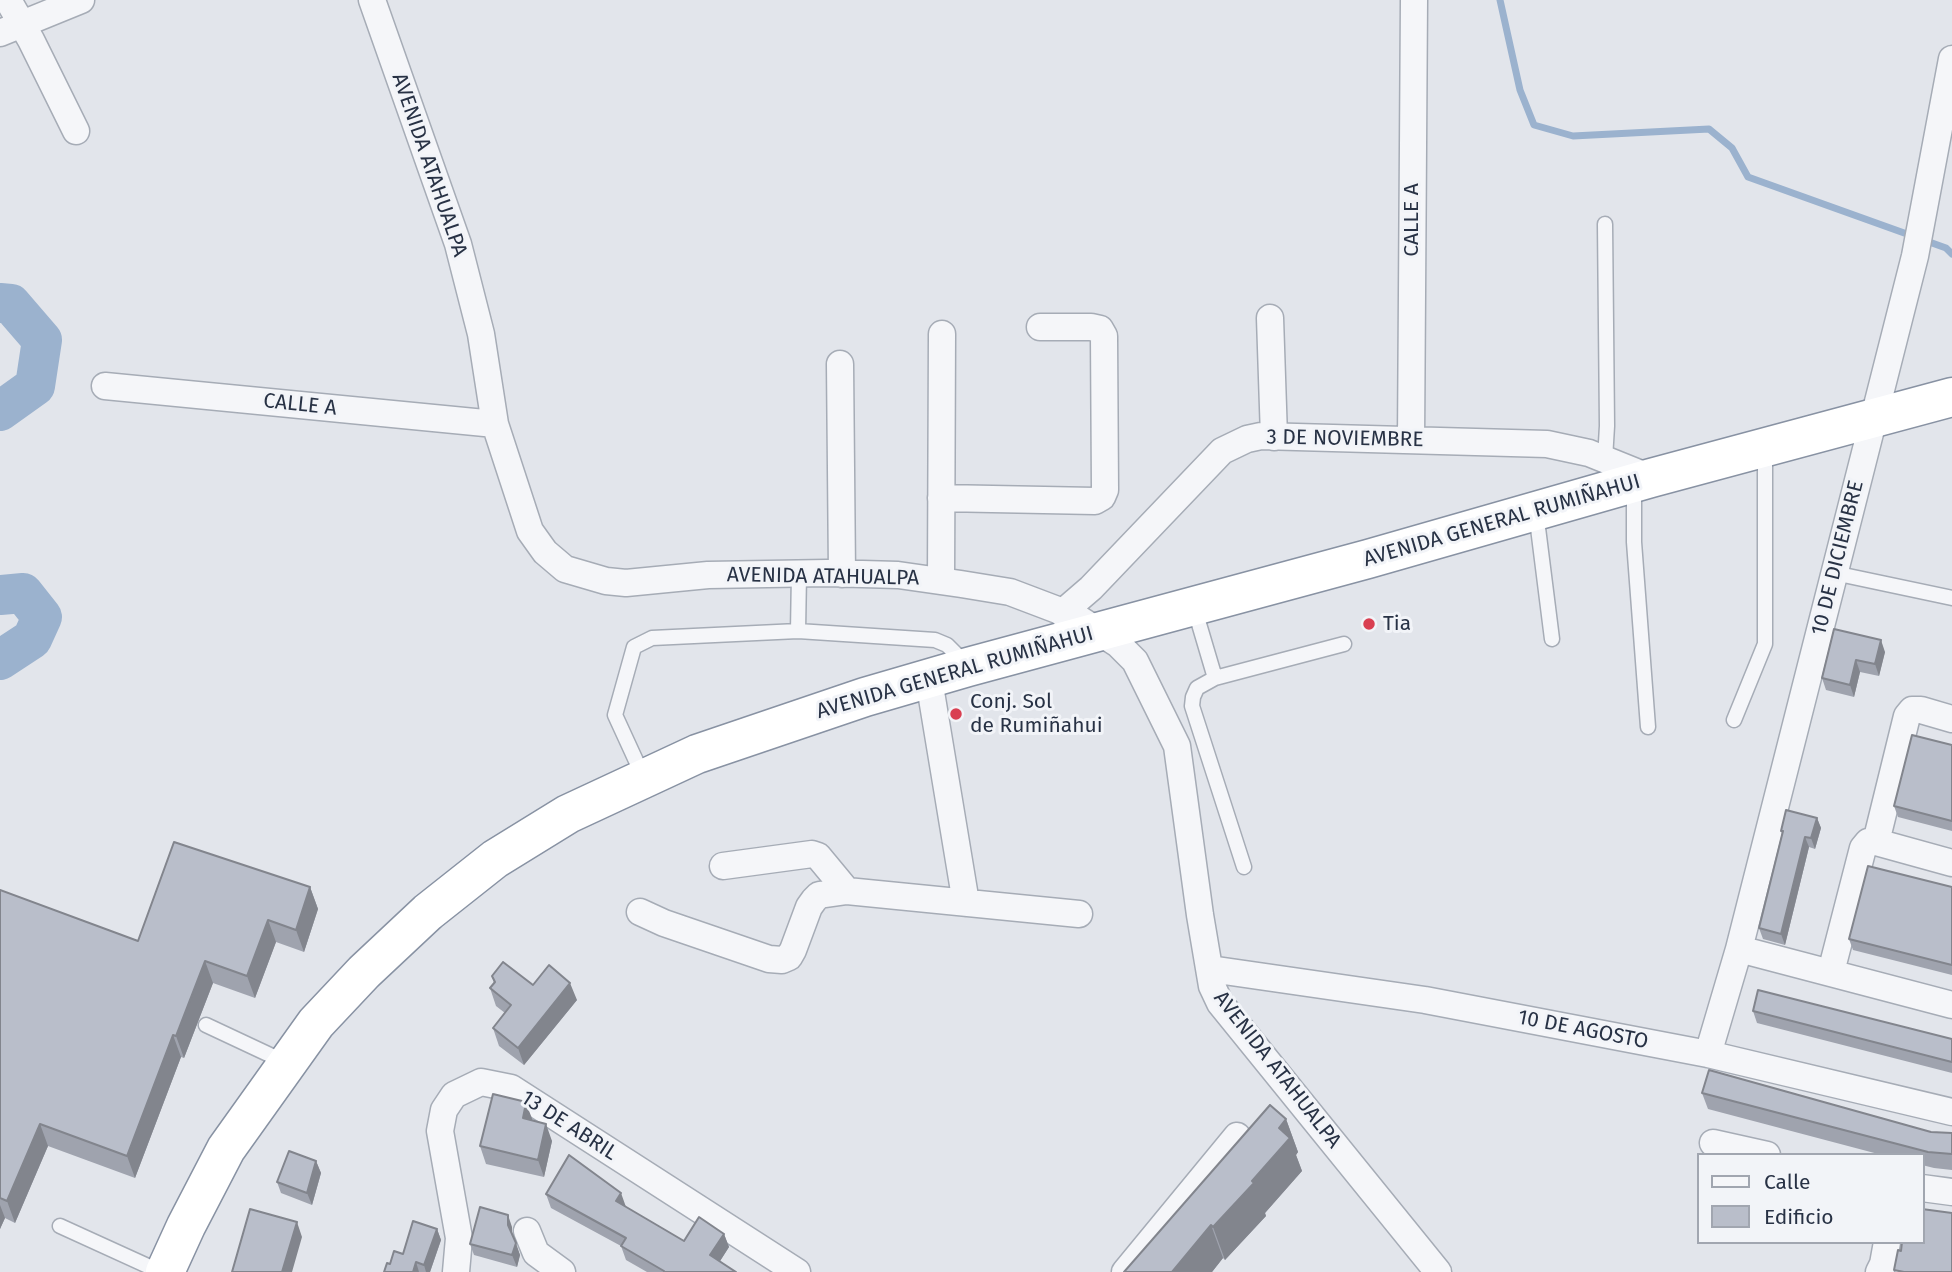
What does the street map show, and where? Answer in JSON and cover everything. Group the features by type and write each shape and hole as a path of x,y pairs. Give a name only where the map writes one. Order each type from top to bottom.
{"highway":[{"name":"AVENIDA GENERAL RUMIÑAHUI","path":"163,1272 226,1149 316,1023 364,972 428,912 495,859 568,814 697,754 865,697 1952,397"}],"street":[{"path":"8,0 11,28 76,131"},
{"path":"11,28 81,0"},
{"name":"AVENIDA ATAHUALPA","path":"372,0 458,244 481,334 495,424 530,531 545,552 565,569 606,581 626,583 708,575 898,575 1010,592 1076,617 1118,644 1135,661 1177,746 1200,915 1212,986 1220,1003 1438,1272"},
{"name":"CALLE A","path":"1411,440 1413,0"},
{"name":"10 DE DICIEMBRE","path":"1708,1054 1739,949 1915,256 1952,59"},
{"path":"1270,318 1274,437"},
{"path":"941,499 1095,501 1102,497 1105,490 1104,336 1100,329 1091,327 1040,327"},
{"path":"941,581 942,334"},
{"path":"839,364 842,574"},
{"name":"CALLE A","path":"105,386 495,424"},
{"name":"3 DE NOVIEMBRE","path":"1062,613 1091,588 1222,451 1247,439 1274,437 1547,444 1605,459 1642,481"},
{"path":"929,680 966,903"},
{"path":"1876,842 1907,716 1912,710 1921,710 1952,719"},
{"path":"1831,972 1863,848 1868,842 1952,863"},
{"path":"723,866 812,854 818,856 847,891"},
{"path":"640,912 769,960 789,957 808,908 819,895 847,891 1079,914"},
{"path":"1739,949 1952,1004"},
{"name":"10 DE AGOSTO","path":"1210,969 1425,1000 1708,1054 1952,1112"},
{"name":"13 DE ABRIL","path":"456,1272 459,1238 440,1131 444,1110 454,1095 481,1082 511,1088 797,1272"},
{"path":"1125,1272 1237,1136"},
{"path":"1713,1143 1758,1153"},
{"path":"1924,1188 1952,1192"},
{"path":"527,1231 536,1253 562,1272"},
{"path":"1879,1272 1887,1244"}],"lane":[{"path":"1605,224 1605,459"},
{"path":"1734,720 1765,644 1765,447"},
{"path":"1642,481 1634,542 1648,727"},
{"path":"1536,511 1552,639"},
{"path":"1834,573 1952,598"},
{"path":"798,631 799,574"},
{"path":"1194,606 1215,678"},
{"path":"644,777 615,715 634,647 652,638 798,631 935,640 947,645 968,667"},
{"path":"1244,867 1192,706 1197,688 1215,678 1344,644"},
{"path":"206,1025 288,1064"},
{"path":"60,1226 163,1272"}],"building":[{"path":"1834,629 1881,640 1875,664 1856,660 1850,685 1822,678"},
{"path":"1912,735 1952,745 1952,821 1894,806"},
{"path":"1786,810 1817,818 1811,838 1805,837 1781,934 1759,928"},
{"path":"174,842 310,887 296,930 268,920 247,976 205,961 176,1036 173,1035 127,1156 40,1124 7,1201 0,1198 0,890 138,941"},
{"path":"1868,866 1952,887 1952,965 1849,939"},
{"path":"503,962 533,985 549,965 570,983 518,1048 493,1028 511,1005 490,988 495,982 492,976"},
{"path":"1758,990 1952,1039 1952,1062 1753,1011"},
{"path":"1709,1070 1931,1132 1952,1133 1952,1154 1928,1152 1702,1093"},
{"path":"493,1094 526,1103 523,1118 546,1124 538,1160 480,1146"},
{"path":"1270,1105 1286,1119 1279,1128 1290,1138 1252,1181 1254,1183 1213,1227 1211,1225 1172,1272 1124,1272"},
{"path":"289,1151 316,1161 307,1193 277,1182"},
{"path":"569,1155 621,1193 616,1201 684,1241 699,1217 724,1234 710,1255 736,1272 664,1272 621,1246 626,1238 546,1194"},
{"path":"480,1207 508,1215 508,1225 516,1243 512,1255 470,1244"},
{"path":"250,1209 297,1222 282,1272 232,1272"},
{"path":"1924,1209 1952,1213 1952,1272 1894,1270 1898,1250 1901,1251 1902,1244 1924,1244"},
{"path":"413,1221 437,1229 424,1265 416,1262 413,1272 384,1272 394,1251 403,1254"}],"waterway":[{"path":"1500,0 1520,90 1534,125 1573,136 1709,129 1732,148 1748,177 1946,248 1952,254"},
{"path":"0,303 11,304 42,340 35,386 0,411"},
{"path":"0,595 23,593 42,617 32,639 0,660"}],"place":[{"name":"Tia","path":"1369,624"},
{"name":"Conj. Sol de Rumiñahui","path":"956,714"}]}
